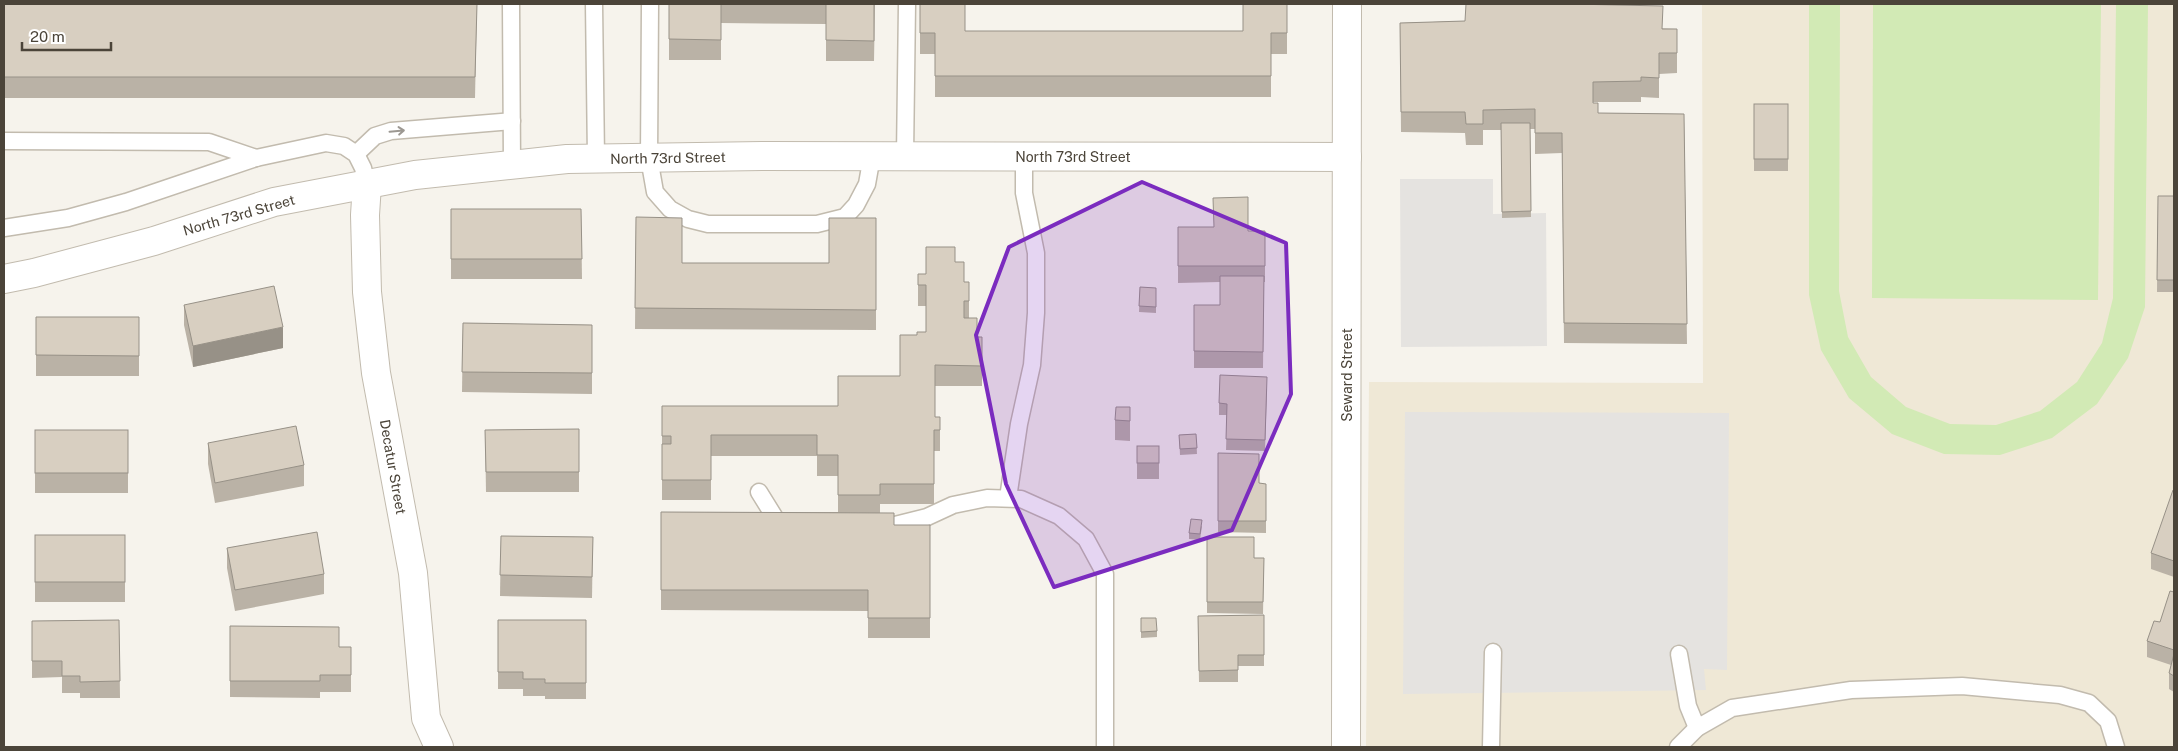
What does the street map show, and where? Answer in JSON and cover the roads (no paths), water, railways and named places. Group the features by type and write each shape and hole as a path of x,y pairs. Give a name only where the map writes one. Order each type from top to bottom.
{"street":[{"name":"Seward Street","path":"1346,747 1347,4"},
{"name":"North 73rd Street","path":"4,279 154,241 274,202 415,175 567,159 872,156 1347,157"},
{"name":"Decatur Street","path":"367,184 365,215 367,292 376,373 413,573 426,718 439,747"}],"lane":[{"path":"510,4 512,165"},
{"path":"594,4 596,159"},
{"path":"650,4 649,158 654,192 670,209 688,219 708,224 817,224 845,217 856,206 867,184 872,156"},
{"path":"905,156 907,4"},
{"path":"356,154 375,136 392,131 512,121"},
{"path":"4,141 209,142 256,158"},
{"path":"4,228 68,218 126,202 256,158 326,143 344,146 356,154 363,168 367,184"},
{"path":"1008,498 1019,424 1032,365 1036,313 1036,253 1024,193 1024,156"},
{"path":"759,492 777,521 806,522"},
{"path":"853,524 891,526 928,517 953,505 987,498 1008,498 1021,499 1058,516 1086,538 1105,574 1105,747"},
{"path":"1491,747 1493,652"},
{"path":"1679,654 1688,706 1697,728"},
{"path":"1678,747 1697,728 1732,708 1851,690 1962,686 2060,695 2089,703 2108,721 2116,747"}]}
